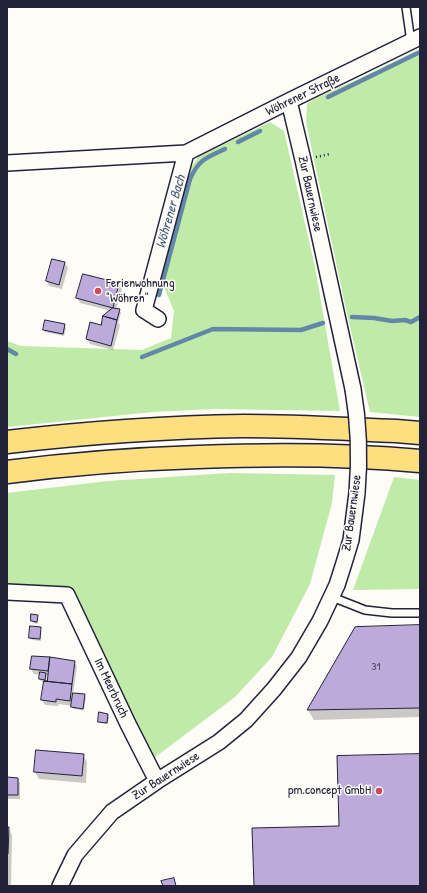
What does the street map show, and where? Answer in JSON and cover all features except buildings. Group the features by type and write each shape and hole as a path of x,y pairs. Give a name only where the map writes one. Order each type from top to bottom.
{"highway":[{"path":"7,442 150,429 244,426 396,430 420,433"},
{"path":"7,472 154,458 244,455 321,455 420,461"}],"street":[{"name":"Wöhrener Straße","path":"7,163 186,153 289,101 416,40"},
{"name":"Zur Bauernwiese","path":"60,886 75,855 112,812 218,742 246,720 274,689 299,657 320,621 332,597 351,540 359,472 359,442 356,409 353,389 289,101"},
{"path":"158,319 144,310 186,153"},
{"name":"Im Meerbruch","path":"7,592 67,595 128,724 157,781"}],"lane":[{"path":"406,7 416,40"},
{"path":"332,597 365,610 392,613 420,613"}],"green space":[{"path":"418,50 420,51 420,417 370,412 347,314 306,122 307,104 316,98"},
{"path":"270,122 284,131 315,267 340,411 215,409 153,412 7,427 7,341 21,346 142,350 171,338 174,311 160,277 186,175 199,156"},
{"path":"230,473 335,475 332,503 310,584 272,657 235,697 154,758 123,699 78,598 63,599 7,596 7,493 108,481"},
{"path":"394,477 420,480 420,589 353,590"}],"waterway":[{"name":"Wöhrener Bach","path":"328,97 418,53"},
{"name":"Wöhrener Bach","path":"238,142 260,131"},
{"name":"Wöhrener Bach","path":"159,295 193,172 204,160 225,149"},
{"path":"352,317 392,321 405,320 411,322 420,317"},
{"path":"142,357 213,329 301,330 323,323"},
{"path":"7,349 16,354"}],"place":[{"name":"Ferienwohnung \"Wöhren\"","path":"98,291"},
{"name":"pm.concept GmbH","path":"379,791"}]}
